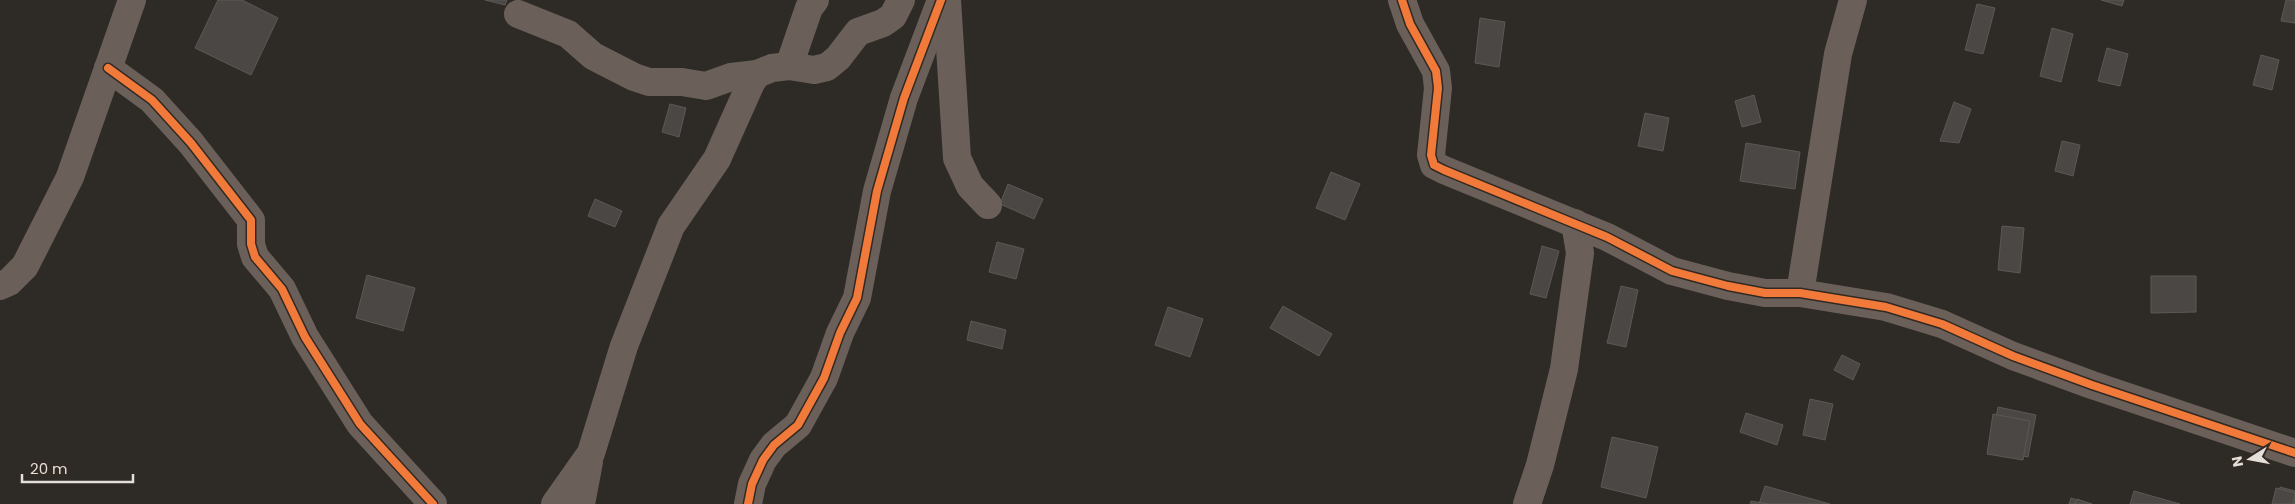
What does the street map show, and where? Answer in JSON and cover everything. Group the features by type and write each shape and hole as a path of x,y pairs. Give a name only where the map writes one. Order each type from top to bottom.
{"street":[{"path":"0,286 9,282 25,266 70,177 132,0"},
{"path":"789,66 809,8 815,0"},
{"path":"518,14 568,34 580,47 593,56 649,82 682,82 706,86 731,77 757,74 772,68 789,66 814,70 827,67 838,58 858,32 884,23 893,16 901,0"},
{"path":"748,504 752,484 763,460 774,445 798,425 824,378 840,333 857,298 877,191 904,98 941,0"},
{"path":"947,0 956,158 970,186 988,205"},
{"path":"1402,0 1410,24 1436,71 1438,88 1431,155 1434,165 1607,237 1672,271 1728,286 1764,293 1800,293 1886,307 1942,324 2012,356 2092,385 2295,453"},
{"path":"1800,293 1838,54 1853,0"},
{"path":"108,68 152,100 191,143 251,220 251,244 255,257 282,289 305,337 360,424 432,504"},
{"path":"581,504 590,453 624,346 671,226 717,159 751,83 757,74"},
{"path":"1527,504 1540,465 1564,369 1580,253 1575,223"},
{"path":"1580,253 1607,237"},
{"path":"555,504 590,453"}],"building":[{"path":"218,0 242,0 278,18 251,75 195,48"},
{"path":"485,0 507,0 505,5"},
{"path":"2101,0 2124,0 2122,6"},
{"path":"2286,0 2295,0 2295,23 2281,21"},
{"path":"1977,4 1995,8 1983,54 1965,50"},
{"path":"1480,18 1505,22 1499,67 1475,63"},
{"path":"2052,28 2073,34 2061,82 2040,76"},
{"path":"2107,48 2128,54 2120,86 2098,81"},
{"path":"2261,55 2279,60 2272,90 2253,85"},
{"path":"1754,95 1761,122 1742,127 1735,101"},
{"path":"1954,102 1971,109 1959,143 1940,141"},
{"path":"670,104 686,108 679,137 662,132"},
{"path":"1645,113 1669,118 1663,151 1638,146"},
{"path":"2062,141 2080,145 2073,176 2055,171"},
{"path":"1746,143 1800,152 1795,189 1740,181"},
{"path":"1331,172 1360,184 1345,220 1316,208"},
{"path":"1008,184 1043,199 1034,219 1000,204"},
{"path":"595,199 622,211 615,227 588,216"},
{"path":"2002,226 2024,228 2020,273 1998,270"},
{"path":"997,242 1024,249 1016,279 989,272"},
{"path":"1542,246 1559,251 1546,298 1530,294"},
{"path":"367,275 415,288 403,331 356,318"},
{"path":"2151,276 2196,276 2196,312 2151,313"},
{"path":"1621,286 1638,290 1626,347 1607,343"},
{"path":"1283,306 1332,334 1319,356 1270,328"},
{"path":"1168,307 1203,319 1190,357 1155,345"},
{"path":"971,321 1006,330 1002,349 967,340"},
{"path":"1842,355 1860,364 1853,380 1834,370"},
{"path":"1810,399 1833,404 1825,440 1803,435"},
{"path":"1998,407 2036,415 2028,457 1990,450"},
{"path":"1746,413 1783,425 1777,445 1740,432"},
{"path":"1993,414 2030,421 2023,460 1987,454"},
{"path":"1612,437 1658,447 1646,498 1601,487"},
{"path":"1765,486 1830,504 1759,504"},
{"path":"2280,487 2295,491 2295,504 2275,504"},
{"path":"2276,488 2295,493 2293,504 2272,504"},
{"path":"2134,491 2180,504 2130,504"},
{"path":"2071,498 2090,504 2069,504"},
{"path":"2077,499 2092,504 2075,504"},
{"path":"1751,501 1769,504 1750,504"}],"cycle path":[{"path":"748,504 752,484 763,460 774,445 798,425 824,378 840,333 857,298 877,191 904,98 941,0"},
{"path":"1402,0 1410,24 1436,71 1438,88 1431,155 1434,165 1607,237 1672,271 1728,286 1765,293 1800,293 1886,307 1942,324 2013,356 2092,385 2295,453"},
{"path":"108,68 152,100 191,143 251,220 251,244 255,257 282,289 305,337 360,424 433,504"}]}
